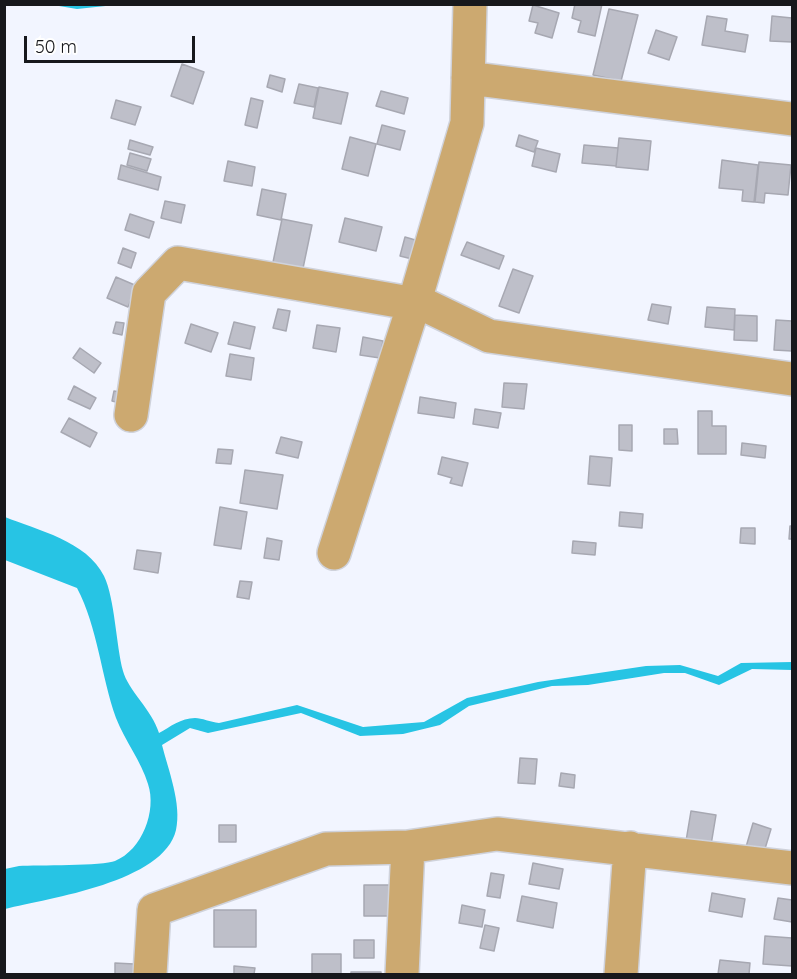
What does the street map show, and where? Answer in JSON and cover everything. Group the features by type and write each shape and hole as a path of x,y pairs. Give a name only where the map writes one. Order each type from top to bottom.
{"street":[{"path":"334,553 414,304 467,123 470,4"},
{"path":"468,78 792,119"},
{"path":"131,415 149,293 178,263 427,306 489,336 792,379"},
{"path":"150,975 154,910 326,849 408,847 497,834 792,868"},
{"path":"402,975 408,847"},
{"path":"621,975 630,848"}],"water":[{"path":"53,5 115,5 77,9"},
{"path":"5,517 74,545 96,564 104,576 111,597 123,671 159,733 190,718 219,723 297,705 363,727 424,722 467,698 538,682 646,666 680,665 718,676 741,663 792,662 792,670 752,669 719,685 685,673 664,673 588,685 552,686 469,706 440,725 403,734 360,736 301,713 208,733 190,728 162,745 174,787 177,809 176,830 167,848 151,863 103,885 5,909 5,869 19,866 108,863 125,856 140,839 145,828 149,817 150,795 141,767 116,718 90,619 77,588 5,560"}],"building":[{"path":"575,4 602,4 595,36 578,32 581,21 572,18"},
{"path":"533,5 559,13 552,38 535,33 538,23 529,21"},
{"path":"609,9 638,15 621,81 593,75"},
{"path":"707,16 727,19 725,31 748,35 745,52 702,45"},
{"path":"772,16 792,18 792,42 770,41"},
{"path":"656,30 677,37 669,60 648,53"},
{"path":"182,64 204,72 193,104 171,96"},
{"path":"270,75 285,79 282,92 267,87"},
{"path":"299,84 318,88 314,107 294,103"},
{"path":"319,87 348,93 341,124 313,118"},
{"path":"381,91 408,98 404,114 376,106"},
{"path":"251,98 263,101 257,128 245,125"},
{"path":"116,100 141,107 135,125 111,118"},
{"path":"382,125 405,131 400,150 377,144"},
{"path":"519,135 538,141 534,152 516,146"},
{"path":"350,137 376,144 368,176 342,169"},
{"path":"619,138 651,141 648,170 616,167"},
{"path":"130,140 153,147 150,155 128,149"},
{"path":"584,145 618,148 616,166 582,163"},
{"path":"536,148 560,154 556,172 532,166"},
{"path":"130,153 151,159 147,171 127,165"},
{"path":"722,160 758,165 754,202 742,201 743,190 719,188"},
{"path":"228,161 255,167 252,186 224,181"},
{"path":"759,162 791,165 788,195 765,193 764,203 755,202"},
{"path":"121,165 161,177 158,190 118,179"},
{"path":"262,189 286,194 281,220 257,215"},
{"path":"165,201 185,205 181,223 161,218"},
{"path":"130,214 154,222 149,238 125,230"},
{"path":"345,218 382,227 376,251 339,242"},
{"path":"282,219 312,225 302,273 272,267"},
{"path":"405,237 429,244 424,262 400,256"},
{"path":"467,242 504,256 499,269 461,255"},
{"path":"123,248 136,253 131,268 118,263"},
{"path":"513,269 533,276 519,313 499,306"},
{"path":"116,277 137,286 128,307 107,298"},
{"path":"652,304 671,307 668,324 648,320"},
{"path":"707,307 735,309 734,330 705,327"},
{"path":"278,309 290,311 286,331 273,328"},
{"path":"735,315 757,316 757,341 734,340"},
{"path":"776,320 792,321 792,351 774,350"},
{"path":"116,322 124,323 122,335 113,333"},
{"path":"234,322 255,327 250,349 228,344"},
{"path":"191,324 218,333 211,352 185,343"},
{"path":"317,325 340,328 336,352 313,348"},
{"path":"363,337 383,341 380,358 360,355"},
{"path":"80,348 101,363 94,373 73,358"},
{"path":"230,354 254,358 251,380 226,376"},
{"path":"504,383 527,384 524,409 502,407"},
{"path":"74,386 96,398 90,409 68,399"},
{"path":"114,391 126,393 124,404 112,401"},
{"path":"420,397 456,403 454,418 418,413"},
{"path":"475,409 501,413 498,428 473,424"},
{"path":"698,411 712,411 712,426 726,426 726,454 698,454"},
{"path":"69,418 97,433 90,447 61,432"},
{"path":"619,425 632,425 632,451 619,450"},
{"path":"664,429 677,429 678,444 664,444"},
{"path":"281,437 302,442 298,458 276,453"},
{"path":"742,443 766,446 765,458 741,455"},
{"path":"218,449 233,450 231,464 216,463"},
{"path":"590,456 612,458 610,486 588,484"},
{"path":"442,457 468,463 462,486 450,483 452,478 438,474"},
{"path":"245,470 283,475 277,509 240,503"},
{"path":"220,507 247,512 241,549 214,545"},
{"path":"620,512 643,514 642,528 619,526"},
{"path":"790,526 792,526 792,539 789,539"},
{"path":"741,528 755,528 755,544 740,543"},
{"path":"267,538 282,541 279,560 264,558"},
{"path":"573,541 596,543 595,555 572,553"},
{"path":"137,550 161,553 158,573 134,569"},
{"path":"240,581 252,582 249,599 237,597"},
{"path":"520,758 537,759 535,784 518,783"},
{"path":"561,773 575,775 574,788 559,786"},
{"path":"691,811 716,815 711,845 686,841"},
{"path":"753,823 771,829 764,852 746,847"},
{"path":"219,825 236,825 236,842 219,842"},
{"path":"533,863 563,869 559,889 529,884"},
{"path":"491,873 504,875 500,898 487,896"},
{"path":"364,885 395,885 395,916 364,916"},
{"path":"712,893 745,899 742,917 709,911"},
{"path":"522,896 557,903 553,928 517,921"},
{"path":"778,898 792,900 792,922 774,919"},
{"path":"462,905 485,910 482,927 459,923"},
{"path":"214,910 256,910 256,947 214,947"},
{"path":"485,925 499,928 494,951 480,948"},
{"path":"765,936 792,938 792,966 763,964"},
{"path":"354,940 374,940 374,958 354,958"},
{"path":"312,954 341,954 341,974 312,974"},
{"path":"720,960 750,963 749,974 718,974"},
{"path":"115,963 134,964 133,974 115,974"},
{"path":"234,966 255,968 254,974 234,974"},
{"path":"351,972 381,972 381,974 351,974"}]}
